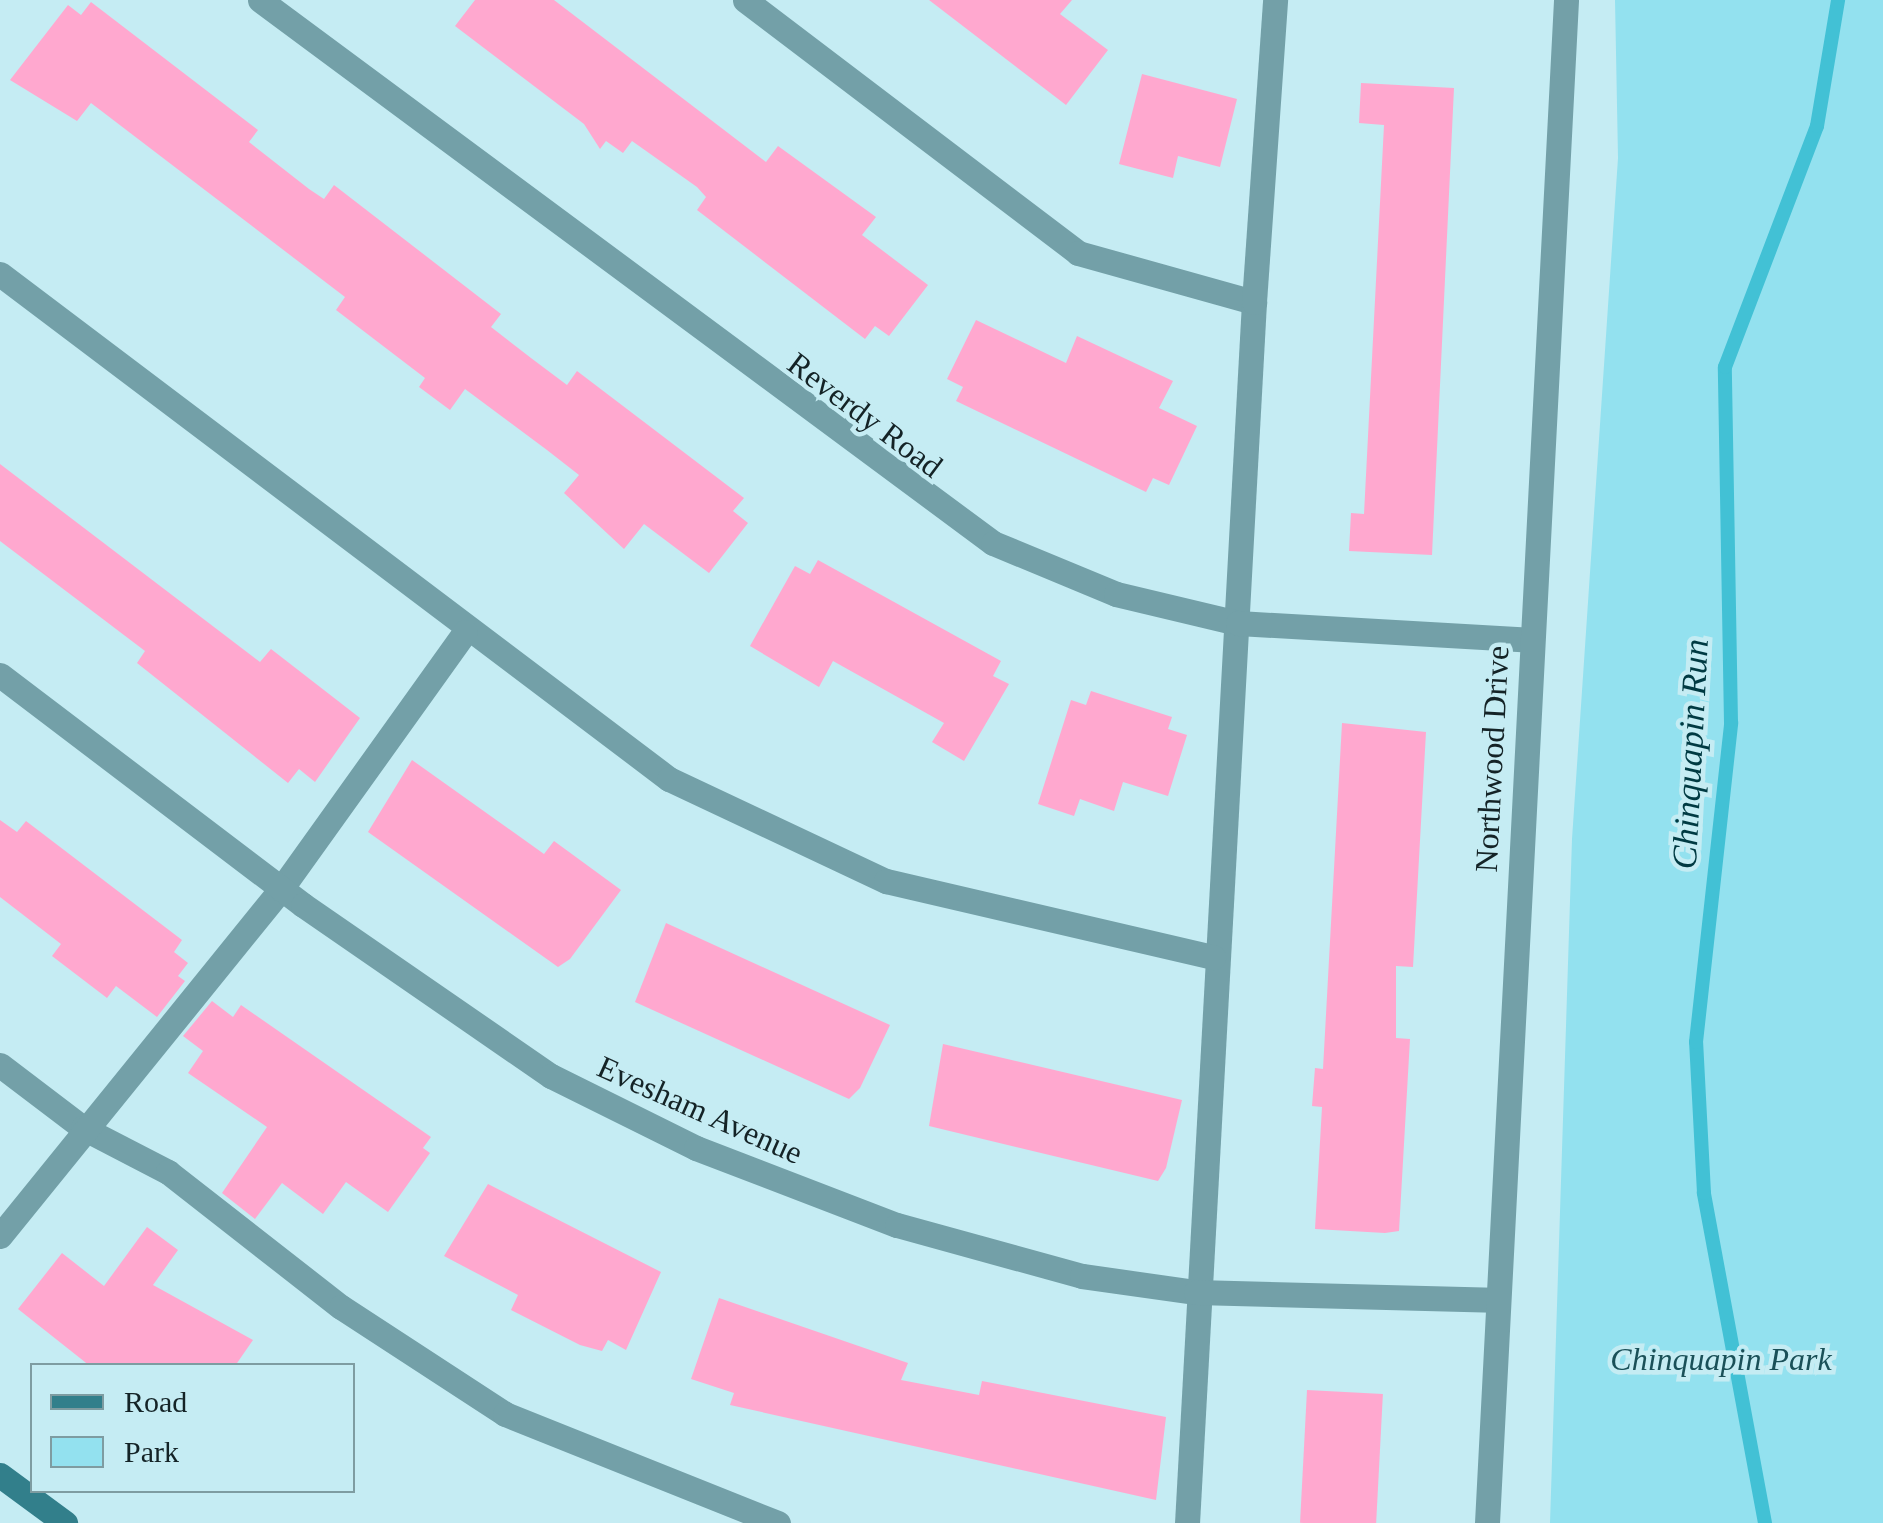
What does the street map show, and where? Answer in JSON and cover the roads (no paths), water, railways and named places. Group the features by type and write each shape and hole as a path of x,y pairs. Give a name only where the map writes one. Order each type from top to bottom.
{"main road":[{"path":"0,1475 65,1523"}],"street":[{"name":"Reverdy Road","path":"260,0 936,508 1058,573 1238,622 1532,640"},
{"path":"745,0 1078,253 1254,302"},
{"path":"1187,1523 1213,957 1238,622 1254,302 1275,0"},
{"name":"Northwood Drive","path":"1487,1523 1493,1300 1566,0"},
{"path":"0,274 466,632 669,778 886,882 1213,957"},
{"path":"0,1236 83,1128 281,889 466,632"},
{"name":"Evesham Avenue","path":"0,676 281,889 550,1076 696,1148 1000,1258 1196,1292 1493,1300"},
{"path":"0,1066 83,1128 168,1172 342,1307 506,1414 778,1523"}],"waterway":[{"name":"Chinquapin Run","path":"1765,1523 1704,1193 1696,1042 1731,723 1725,367 1817,126 1838,0"}],"park label":[{"name":"Chinquapin Park","path":"1721,1359"}]}
